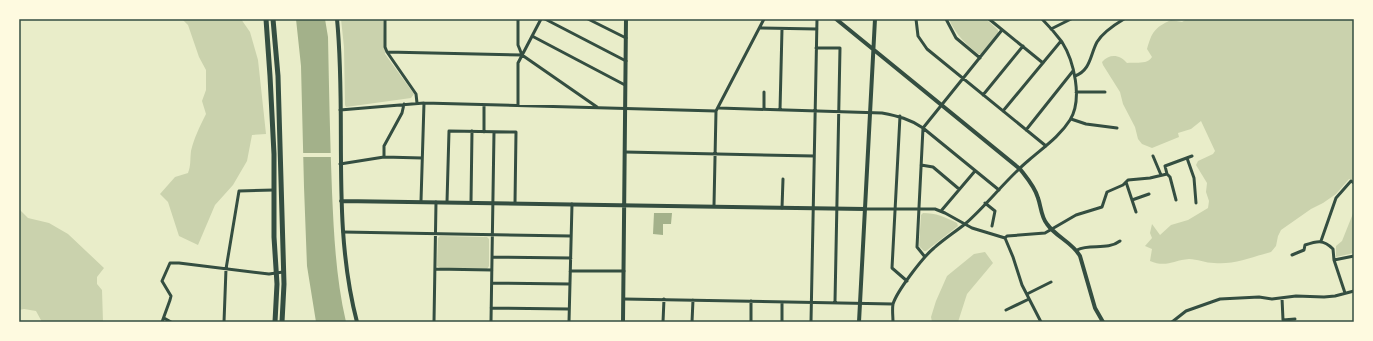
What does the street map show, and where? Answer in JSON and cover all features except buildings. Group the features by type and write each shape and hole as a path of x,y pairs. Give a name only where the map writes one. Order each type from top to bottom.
{"highway":[{"path":"266,19 270,76 277,284 275,322"},
{"path":"273,19 278,76 283,272 282,322"}],"street":[{"path":"336,19 340,46 340,164 343,232 357,322"},
{"path":"385,19 385,47 416,94 417,103"},
{"path":"518,19 518,45 522,55"},
{"path":"518,105 518,63 541,19"},
{"path":"545,19 626,61"},
{"path":"588,19 626,38"},
{"path":"623,322 626,19"},
{"path":"714,206 717,110 764,19"},
{"path":"811,322 817,19"},
{"path":"836,19 1020,169 1034,188 1046,224 1077,250 1082,262 1095,308 1103,322"},
{"path":"859,322 875,19"},
{"path":"916,19 918,36 927,49 1046,146"},
{"path":"946,19 956,38 980,58"},
{"path":"989,19 1043,62"},
{"path":"893,322 894,304 899,292 932,249 965,224 1010,177 1046,146 1071,119 1075,108 1075,76 1068,53 1061,41 1042,19"},
{"path":"1051,29 1071,19"},
{"path":"1075,76 1084,71 1088,66 1095,48 1108,29 1124,19"},
{"path":"760,28 817,29"},
{"path":"780,110 782,29"},
{"path":"925,257 917,247 923,128 1002,30"},
{"path":"532,36 626,85"},
{"path":"1003,111 1061,41"},
{"path":"983,95 1023,46"},
{"path":"816,48 840,48 835,302"},
{"path":"387,52 522,55 597,107"},
{"path":"1026,130 1073,72"},
{"path":"764,92 764,109"},
{"path":"1076,92 1105,92"},
{"path":"340,110 424,103 717,110 815,110 882,113 900,116 923,128 999,190"},
{"path":"421,201 424,103"},
{"path":"384,157 384,146 402,113 404,104"},
{"path":"484,105 484,132"},
{"path":"900,116 892,268 907,281"},
{"path":"1071,119 1086,124 1118,128"},
{"path":"448,202 449,131 516,132 515,203"},
{"path":"471,202 472,132"},
{"path":"491,322 494,132"},
{"path":"625,152 814,156"},
{"path":"1153,156 1161,176"},
{"path":"1176,200 1170,177 1167,174 1165,166 1192,156"},
{"path":"340,164 384,157 422,158"},
{"path":"1187,158 1194,178 1196,203"},
{"path":"921,165 933,167 959,189"},
{"path":"941,211 976,171"},
{"path":"341,200 782,208 935,209 972,228 1005,238 1007,236 1045,233 1076,215 1102,207 1107,192 1122,185 1128,180 1167,174"},
{"path":"782,208 783,179"},
{"path":"1321,241 1336,198 1351,181 1354,182"},
{"path":"1126,182 1136,212"},
{"path":"224,322 226,269 239,191 274,190"},
{"path":"1132,200 1149,194"},
{"path":"434,322 436,202"},
{"path":"985,203 995,211 992,226"},
{"path":"569,322 572,204"},
{"path":"343,232 571,236"},
{"path":"1005,238 1029,299 1041,322"},
{"path":"1077,250 1086,246 1098,247 1115,245 1120,241"},
{"path":"1292,255 1304,250 1305,245 1321,241 1333,249 1334,260 1346,294"},
{"path":"1334,260 1354,256"},
{"path":"492,257 570,258"},
{"path":"162,322 171,296 162,281 170,263 269,274 283,272"},
{"path":"436,269 492,270"},
{"path":"570,271 624,271"},
{"path":"1027,294 1051,282"},
{"path":"492,283 570,284"},
{"path":"1172,322 1186,311 1220,299 1259,297 1272,299 1296,296 1335,296 1354,291"},
{"path":"1282,298 1283,320 1295,319"},
{"path":"624,299 860,302 894,304"},
{"path":"663,322 664,299"},
{"path":"1006,310 1029,299"},
{"path":"692,322 693,300"},
{"path":"751,301 751,322"},
{"path":"782,302 782,322"},
{"path":"491,308 569,309"},
{"path":"164,318 171,322"}],"shaded area":[{"path":"182,19 241,19 250,32 258,60 266,134 252,135 247,161 233,185 215,205 198,245 179,236 168,202 160,194 175,177 188,173 190,168 192,146 206,114 202,101 206,90 206,70 199,57 188,25"},
{"path":"296,19 325,19 328,37 331,153 336,257 346,322 316,322 307,266 301,66"},
{"path":"341,19 383,19 385,54 414,94 411,98 346,107 344,47"},
{"path":"949,19 986,19 998,30 998,33 981,54 978,54 961,38"},
{"path":"1187,19 1354,19 1354,181 1349,179 1336,194 1281,230 1276,246 1271,252 1229,263 1211,263 1189,259 1165,264 1150,261 1152,249 1145,246 1152,238 1150,233 1152,224 1160,235 1171,225 1188,220 1208,208 1209,201 1206,192 1207,183 1196,165 1198,161 1213,154 1215,151 1201,121 1191,129 1178,133 1179,137 1152,148 1142,144 1138,139 1135,127 1123,104 1120,92 1102,62 1108,57 1112,56 1121,58 1127,63 1141,63 1150,60 1152,57 1147,49 1154,31 1171,20 1182,22"},
{"path":"19,209 28,218 49,223 68,234 104,268 97,277 97,284 102,290 103,322 42,322 36,311 24,309 19,310"},
{"path":"1354,211 1354,253 1336,257 1336,246 1342,241"},
{"path":"654,213 672,213 671,224 663,224 663,235 653,234"},
{"path":"923,213 944,217 957,223 958,226 926,251 919,246 921,215"},
{"path":"440,236 487,237 489,239 489,266 487,269 440,268 437,266 438,238"},
{"path":"985,252 993,263 967,294 958,322 932,322 931,317 936,301 947,276 974,254"}],"pier":[{"path":"301,153 332,153 333,157 301,157"}]}
